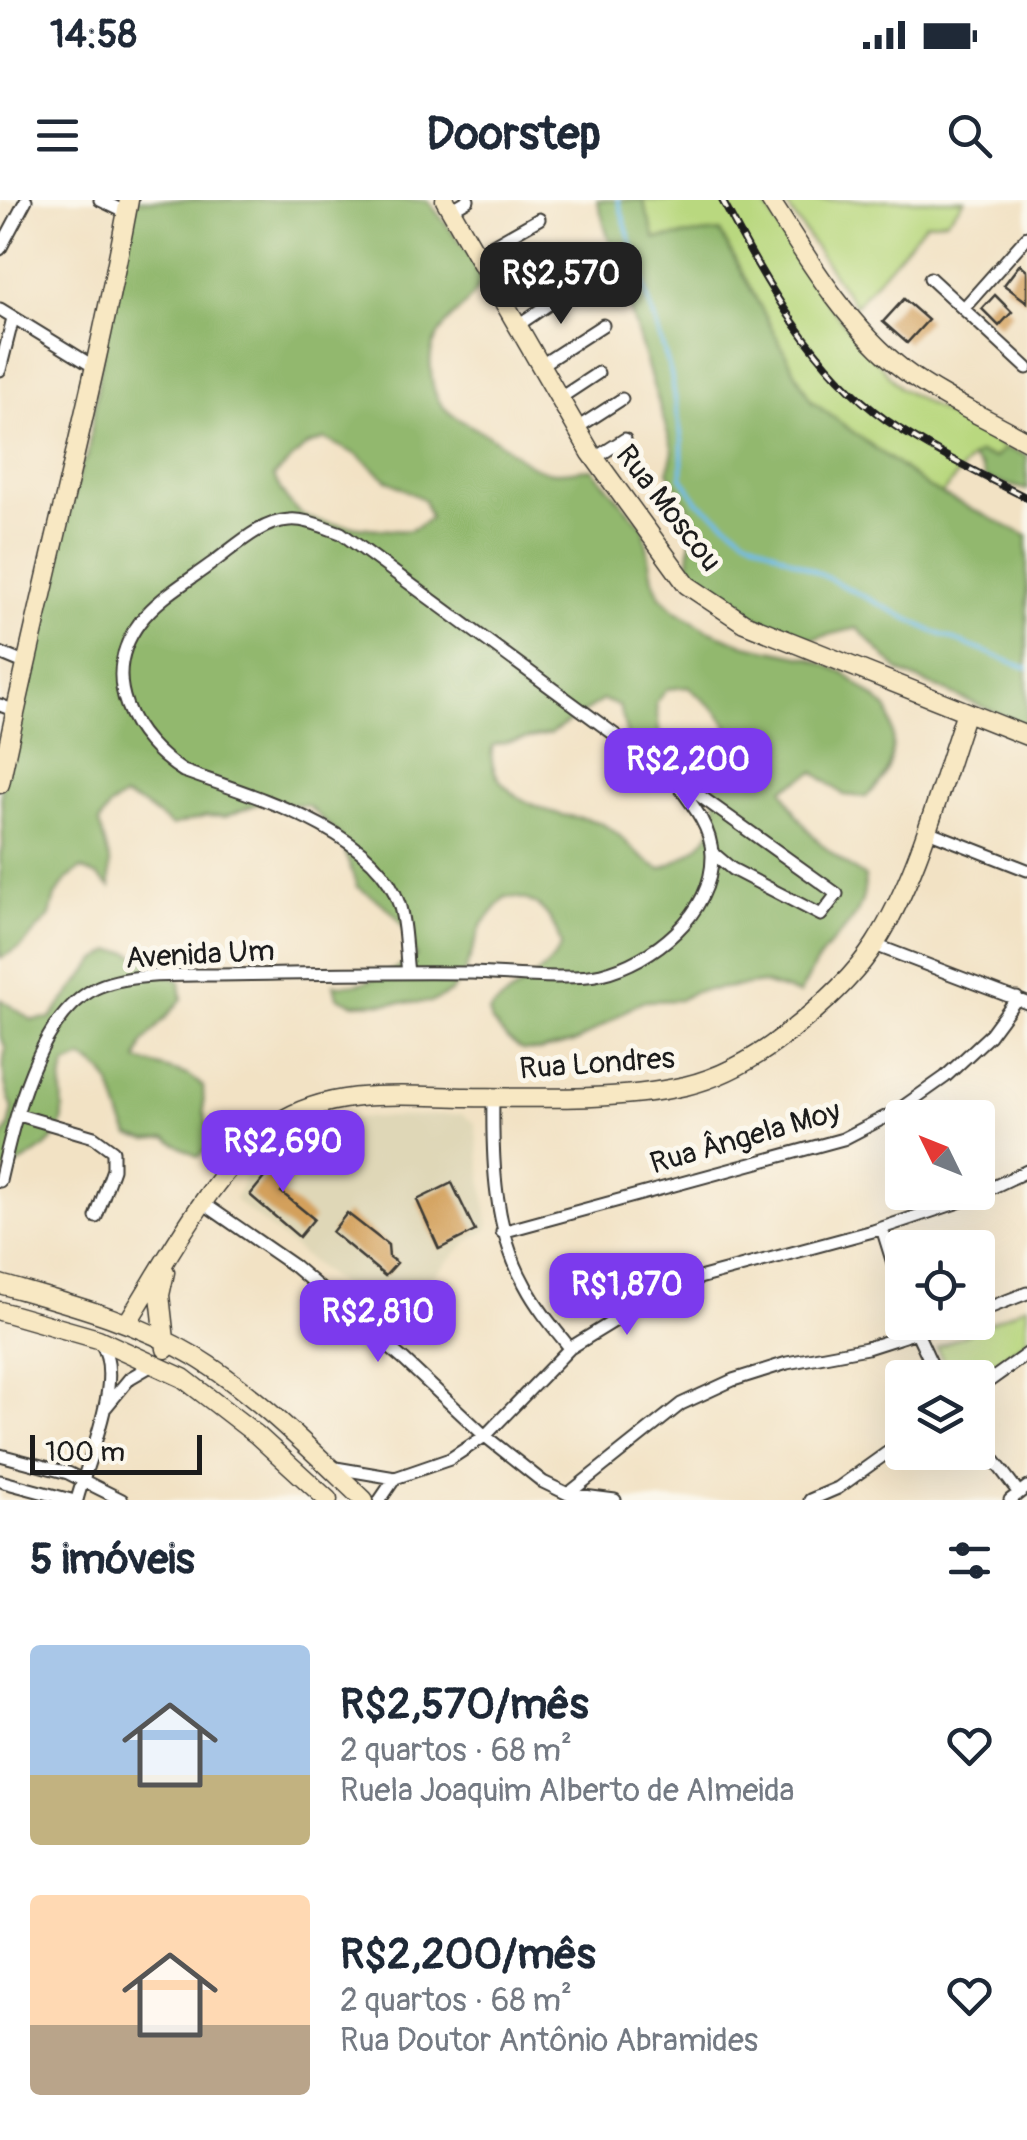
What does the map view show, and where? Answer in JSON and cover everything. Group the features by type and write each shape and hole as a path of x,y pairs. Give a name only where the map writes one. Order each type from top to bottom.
{"street":[{"path":"0,250 26,200"},
{"path":"0,784 7,708 24,663 96,368 128,206 100,200"},
{"path":"448,205 468,200"},
{"path":"770,200 855,322 883,351 935,390 1027,441"},
{"name":"Rua Moscou","path":"448,205 595,458 687,585 744,623 1027,736"},
{"path":"477,254 539,219"},
{"path":"963,309 1027,237"},
{"path":"503,299 570,256"},
{"path":"930,278 1027,368"},
{"path":"518,325 586,279"},
{"path":"0,309 96,368"},
{"path":"0,370 13,318"},
{"path":"541,365 603,324"},
{"path":"560,398 598,373"},
{"path":"577,428 622,400"},
{"path":"595,458 625,439"},
{"path":"408,972 399,904 378,864 302,814 183,771 166,760 135,725 122,700 122,662 138,624 162,599 266,524 294,519 341,533 837,894 820,914 732,868 713,853 702,820 672,776"},
{"path":"0,653 24,663"},
{"name":"Rua Londres","path":"127,1323 203,1204 234,1164 275,1125 300,1113 358,1095 634,1094 688,1085 754,1060 815,1012 874,945 903,890 966,712"},
{"path":"926,830 1027,870"},
{"name":"Avenida Um","path":"0,1181 4,1149 41,1046 66,1012 95,988 172,975 596,975 632,964 667,941 692,913 710,876 713,853"},
{"path":"874,945 1022,1001"},
{"name":"Rua Ângela Moy","path":"502,1232 843,1138 897,1111 945,1077 1022,1001"},
{"path":"493,1097 492,1129 502,1232 530,1294 570,1348"},
{"path":"19,1115 94,1136 113,1151 112,1169 96,1217"},
{"path":"329,1467 395,1478 450,1459 485,1436 570,1348 673,1286 882,1228 968,1199 1027,1171"},
{"path":"203,1204 294,1266 485,1436 543,1482 568,1494 615,1500"},
{"path":"882,1228 885,1238"},
{"path":"104,1410 130,1378 166,1352 160,1296 168,1259"},
{"path":"0,1284 127,1323 196,1357 256,1403 364,1500"},
{"path":"995,1305 1027,1293"},
{"path":"0,1311 98,1338 182,1378 257,1435 328,1500"},
{"path":"0,1481 74,1500 104,1410 110,1359 93,1329 100,1314"},
{"path":"568,1494 681,1404 733,1380 787,1363 867,1348 886,1340"},
{"path":"995,1377 1027,1354"},
{"path":"810,1500 838,1488 885,1454"},
{"path":"0,1456 38,1463 82,1479 122,1500"},
{"path":"995,1461 1019,1493"},
{"path":"380,1500 395,1478"}],"shaded area":[{"path":"462,1114 475,1123 489,1229 466,1243 387,1323 235,1200 248,1166 266,1150 302,1130 334,1119"}],"green space":[{"path":"125,200 427,200 484,271 474,294 444,326 432,349 433,386 445,408 538,469 592,469 644,528 653,579 660,596 675,610 705,629 746,645 809,658 843,672 888,709 891,757 883,779 865,797 844,795 814,772 783,789 816,839 865,877 856,914 819,959 799,994 763,983 693,992 680,1000 642,1001 576,1042 539,1051 522,1050 492,1022 489,1012 547,966 561,946 554,925 535,904 505,897 481,926 465,972 451,992 432,1002 354,1004 337,997 334,984 366,981 416,956 394,915 357,887 340,836 308,806 262,802 225,817 207,816 172,826 142,804 124,797 109,807 99,823 110,861 110,887 98,876 81,869 67,879 55,896 50,916 20,948 0,958 0,751 24,687 82,463 87,458","holes":["325,439 359,456 387,480 424,500 430,518 410,530 391,530 316,520 297,510 274,476 306,446","688,687 718,712 728,727 712,777 715,818 699,845 661,869 600,823 562,815 523,800 495,772 493,745 550,734 603,700 619,706 633,757 646,769 662,756 656,703 667,689"]},
{"path":"597,200 643,200 655,239 720,232 811,401 929,488 1027,536 1027,726 900,672 857,628 812,639 746,614 688,573 693,516 668,472 673,451"},
{"path":"643,200 762,200 828,304 900,388 1005,448 995,458 971,458 942,494 929,488 811,401 720,232 654,239"},
{"path":"783,200 965,200 947,220 926,223 855,306"},
{"path":"1005,448 1027,455 1027,490 986,479 971,458 979,453 995,458"},
{"path":"112,951 129,952 180,981 182,999 143,1043 137,1060 188,1075 203,1086 212,1145 198,1157 166,1138 130,1136 109,1082 82,1058 66,1065 62,1124 57,1134 41,1150 0,1173 0,1143 13,1109 4,1079 6,1048 0,1036 0,999 32,1020 50,1018 96,961"},
{"path":"1027,1305 1027,1340 995,1363 942,1360 937,1348 954,1340 995,1340 995,1320"}],"building":[{"path":"1020,264 1027,270 1027,302 1004,285"},
{"path":"995,295 1012,312 999,326 982,309"},
{"path":"904,299 928,320 907,343 883,322"},
{"path":"286,1151 303,1165 281,1192 314,1219 299,1237 250,1195"},
{"path":"452,1183 475,1231 439,1249 417,1200"},
{"path":"347,1213 388,1245 389,1257 397,1263 385,1276 332,1232"}],"waterway":[{"path":"618,200 671,374 682,441 682,477 697,501 745,536 934,632 1027,668"}],"railway":[{"path":"722,200 792,320 834,374 886,420 1027,498"}]}
